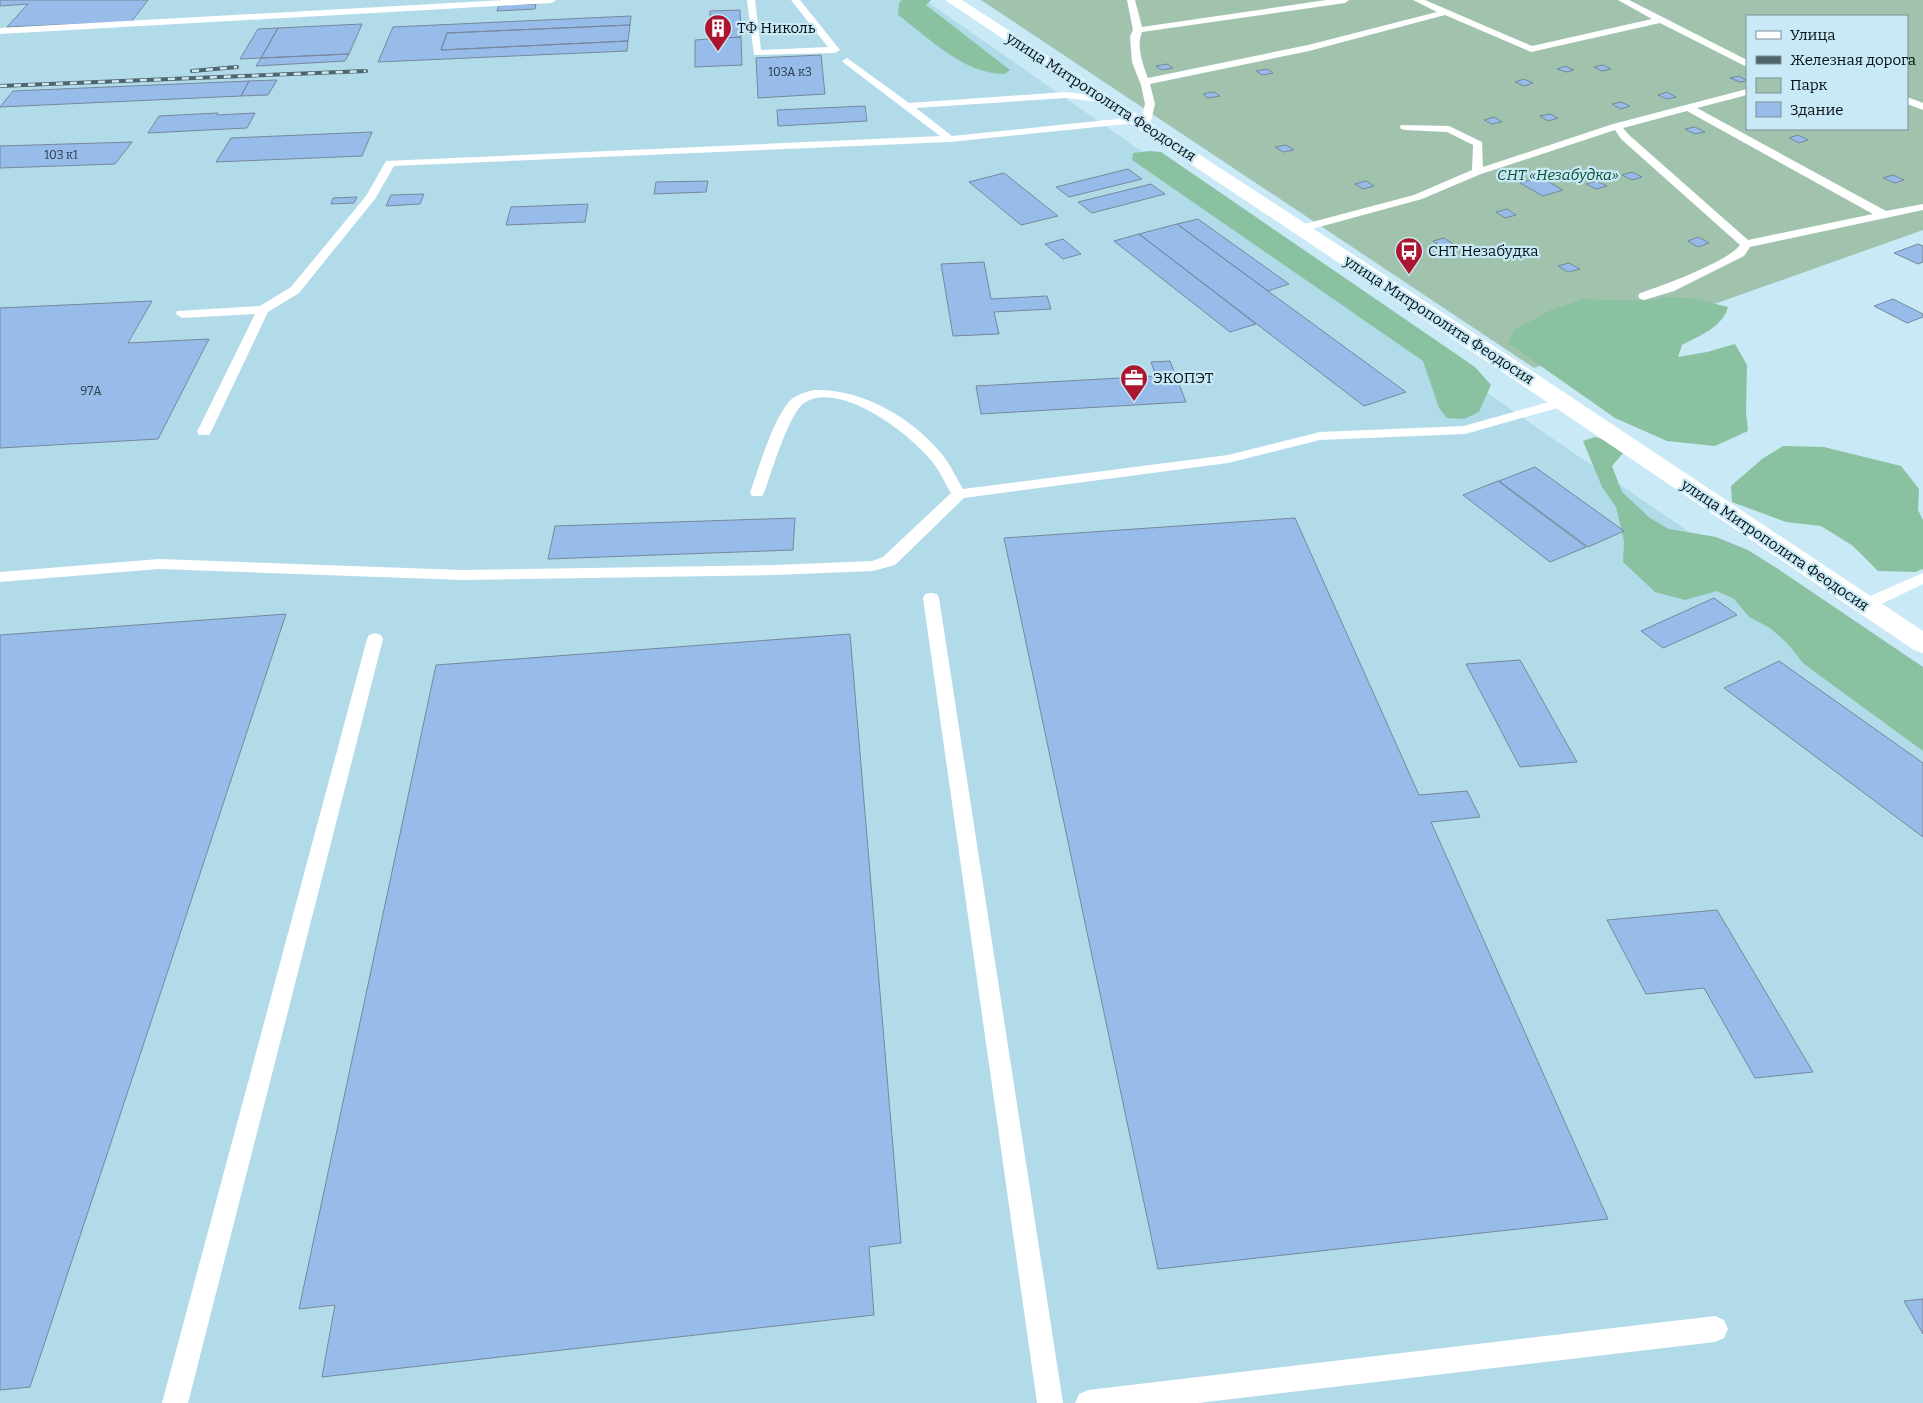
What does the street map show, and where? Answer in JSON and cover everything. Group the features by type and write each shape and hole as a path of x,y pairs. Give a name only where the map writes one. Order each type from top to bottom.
{"street":[{"name":"улица Митрополита Феодосия","path":"952,0 1301,228 1923,644"}],"lane":[{"path":"0,31 552,0"},
{"path":"751,0 757,53 835,50 795,0"},
{"path":"182,314 262,310 295,290 372,197 390,163 950,139 1140,123 1150,104 1137,62 1135,38 1138,30 1131,0"},
{"path":"1138,30 1345,0"},
{"path":"1417,0 1531,49 1661,20"},
{"path":"1622,0 1746,63"},
{"path":"1144,82 1309,48 1446,12"},
{"path":"848,61 950,139"},
{"path":"1301,228 1418,197 1477,172 1618,126 1746,92"},
{"path":"906,106 1066,95 1106,100"},
{"path":"1908,100 1923,107"},
{"path":"1689,108 1884,215"},
{"path":"1618,126 1624,137 1746,244"},
{"path":"1405,127 1449,128 1478,144 1477,172"},
{"path":"1644,296 1670,288 1703,272 1740,253 1746,244 1923,207"},
{"path":"204,432 262,310"},
{"path":"757,493 785,420 797,400 813,394 840,395 873,407 909,431 936,456 959,494"},
{"path":"0,576 159,564 463,575 765,571 873,566 889,561 959,494 1228,459 1320,436 1465,430 1563,402"},
{"path":"1865,605 1923,578"},
{"path":"931,598 1050,1403"},
{"path":"175,1403 375,639"},
{"path":"1088,1403 1715,1328"}],"shaded area":[{"path":"0,0 925,0 1546,434 1923,692 1923,1403 0,1403"}],"green space":[{"path":"902,0 931,0 926,5 1010,70 1005,74 990,72 975,68 948,54 898,15 899,3"},
{"name":"СНТ «Незабудка»","path":"981,0 1923,0 1923,230 1534,368"},
{"path":"1161,152 1475,367 1491,385 1479,412 1464,419 1447,418 1439,408 1423,361 1132,160 1133,153"},
{"path":"1668,297 1691,298 1728,307 1716,325 1682,345 1678,357 1707,352 1735,344 1747,365 1746,412 1748,431 1715,446 1667,441 1615,418 1508,343 1514,330 1549,311 1584,299 1646,301"},
{"path":"1595,437 1610,441 1625,451 1612,466 1622,492 1650,518 1669,529 1716,537 1748,550 1923,667 1923,751 1804,664 1787,643 1770,628 1749,617 1734,599 1717,591 1685,600 1655,592 1623,562 1624,541 1616,507 1602,487 1583,441"},
{"path":"1783,446 1824,447 1901,466 1919,489 1918,510 1923,520 1923,569 1915,572 1878,571 1853,546 1821,526 1786,522 1732,502 1731,486 1762,459"}],"building":[{"path":"0,0 148,0 131,22 7,27 28,4 0,6"},
{"path":"536,4 535,9 497,11 499,5"},
{"path":"740,10 741,37 710,39 710,11"},
{"path":"631,16 630,25 447,33 441,50 628,41 627,51 378,62 393,27"},
{"path":"362,24 349,54 261,58 278,28"},
{"path":"630,25 628,41 441,50 447,33"},
{"path":"278,28 261,58 240,59 258,29"},
{"name":"ТФ Николь","path":"741,37 742,65 695,67 695,40"},
{"path":"349,54 345,61 256,66 261,58"},
{"path":"821,55 825,94 758,98 756,58"},
{"path":"1167,64 1173,68 1162,70 1156,66"},
{"path":"1603,65 1611,69 1602,71 1594,67"},
{"path":"1565,66 1574,70 1566,72 1557,69"},
{"path":"1267,69 1273,73 1262,75 1256,71"},
{"path":"1739,76 1746,81 1740,82 1730,78"},
{"path":"1524,79 1533,83 1524,86 1515,82"},
{"path":"277,80 268,95 241,96 249,81"},
{"path":"249,81 241,96 0,107 13,91"},
{"path":"1214,92 1220,96 1208,98 1203,94"},
{"path":"1667,92 1676,97 1667,99 1658,95"},
{"path":"1621,102 1630,106 1621,109 1612,104"},
{"path":"865,106 867,121 778,126 777,110"},
{"path":"218,113 217,115 255,113 247,128 148,133 159,116"},
{"path":"1550,114 1558,118 1548,121 1540,116"},
{"path":"1494,117 1502,122 1492,124 1484,120"},
{"path":"1695,127 1705,132 1695,134 1685,129"},
{"path":"372,132 362,156 216,162 231,138"},
{"path":"1798,135 1808,140 1799,143 1789,138"},
{"path":"132,142 115,164 0,168 0,146"},
{"path":"1286,145 1294,150 1283,152 1275,147"},
{"path":"1128,169 1142,179 1069,197 1056,187"},
{"path":"1632,172 1642,177 1632,180 1622,175"},
{"path":"1004,173 1058,216 1021,225 969,182"},
{"path":"1893,175 1904,180 1895,183 1883,178"},
{"path":"1540,177 1563,190 1543,196 1520,183"},
{"path":"708,181 706,192 654,194 656,182"},
{"path":"1366,181 1374,186 1363,189 1355,184"},
{"path":"1597,181 1607,186 1596,189 1586,184"},
{"path":"1151,184 1165,194 1092,213 1078,202"},
{"path":"424,194 420,204 386,206 391,195"},
{"path":"357,197 354,203 331,204 333,198"},
{"path":"588,204 585,222 506,225 511,207"},
{"path":"1507,209 1516,215 1505,218 1496,212"},
{"path":"1198,219 1289,284 1268,291 1177,224"},
{"path":"1177,224 1406,392 1364,406 1139,234"},
{"path":"1139,234 1256,324 1230,332 1114,241"},
{"path":"1698,237 1709,243 1698,247 1688,241"},
{"path":"1444,238 1453,244 1442,247 1433,241"},
{"path":"1063,239 1081,254 1063,259 1045,244"},
{"path":"1918,244 1923,246 1923,262 1918,264 1894,253"},
{"path":"984,262 991,299 1047,296 1051,309 994,312 999,334 953,336 941,264"},
{"path":"1569,263 1580,269 1568,272 1558,266"},
{"path":"1893,299 1923,314 1923,317 1907,323 1874,306"},
{"path":"152,301 128,343 209,339 158,439 0,448 0,308"},
{"path":"1170,361 1186,402 981,414 976,386 1156,376 1151,362"},
{"path":"1535,467 1624,531 1588,547 1499,481"},
{"path":"1498,481 1586,547 1550,562 1463,495"},
{"path":"795,518 793,550 548,559 555,526"},
{"path":"1295,518 1419,795 1467,791 1480,817 1431,822 1608,1219 1158,1269 1004,538"},
{"path":"1714,598 1737,615 1663,648 1641,631"},
{"path":"286,614 30,1387 0,1390 0,635"},
{"path":"850,634 901,1243 869,1247 874,1315 322,1377 335,1305 299,1309 436,665"},
{"path":"1520,660 1577,762 1520,767 1466,664"},
{"path":"1779,661 1923,763 1923,837 1724,688"},
{"path":"1717,910 1813,1072 1755,1078 1704,988 1646,994 1607,920"},
{"path":"1923,1299 1923,1334 1904,1301"}],"railway":[{"path":"192,71 237,67"},
{"path":"0,86 366,71"}],"place":[{"name":"ТФ Николь","path":"718,52"},
{"name":"СНТ Незабудка","path":"1409,275"},
{"name":"ЭКОПЭТ","path":"1134,402"}]}
